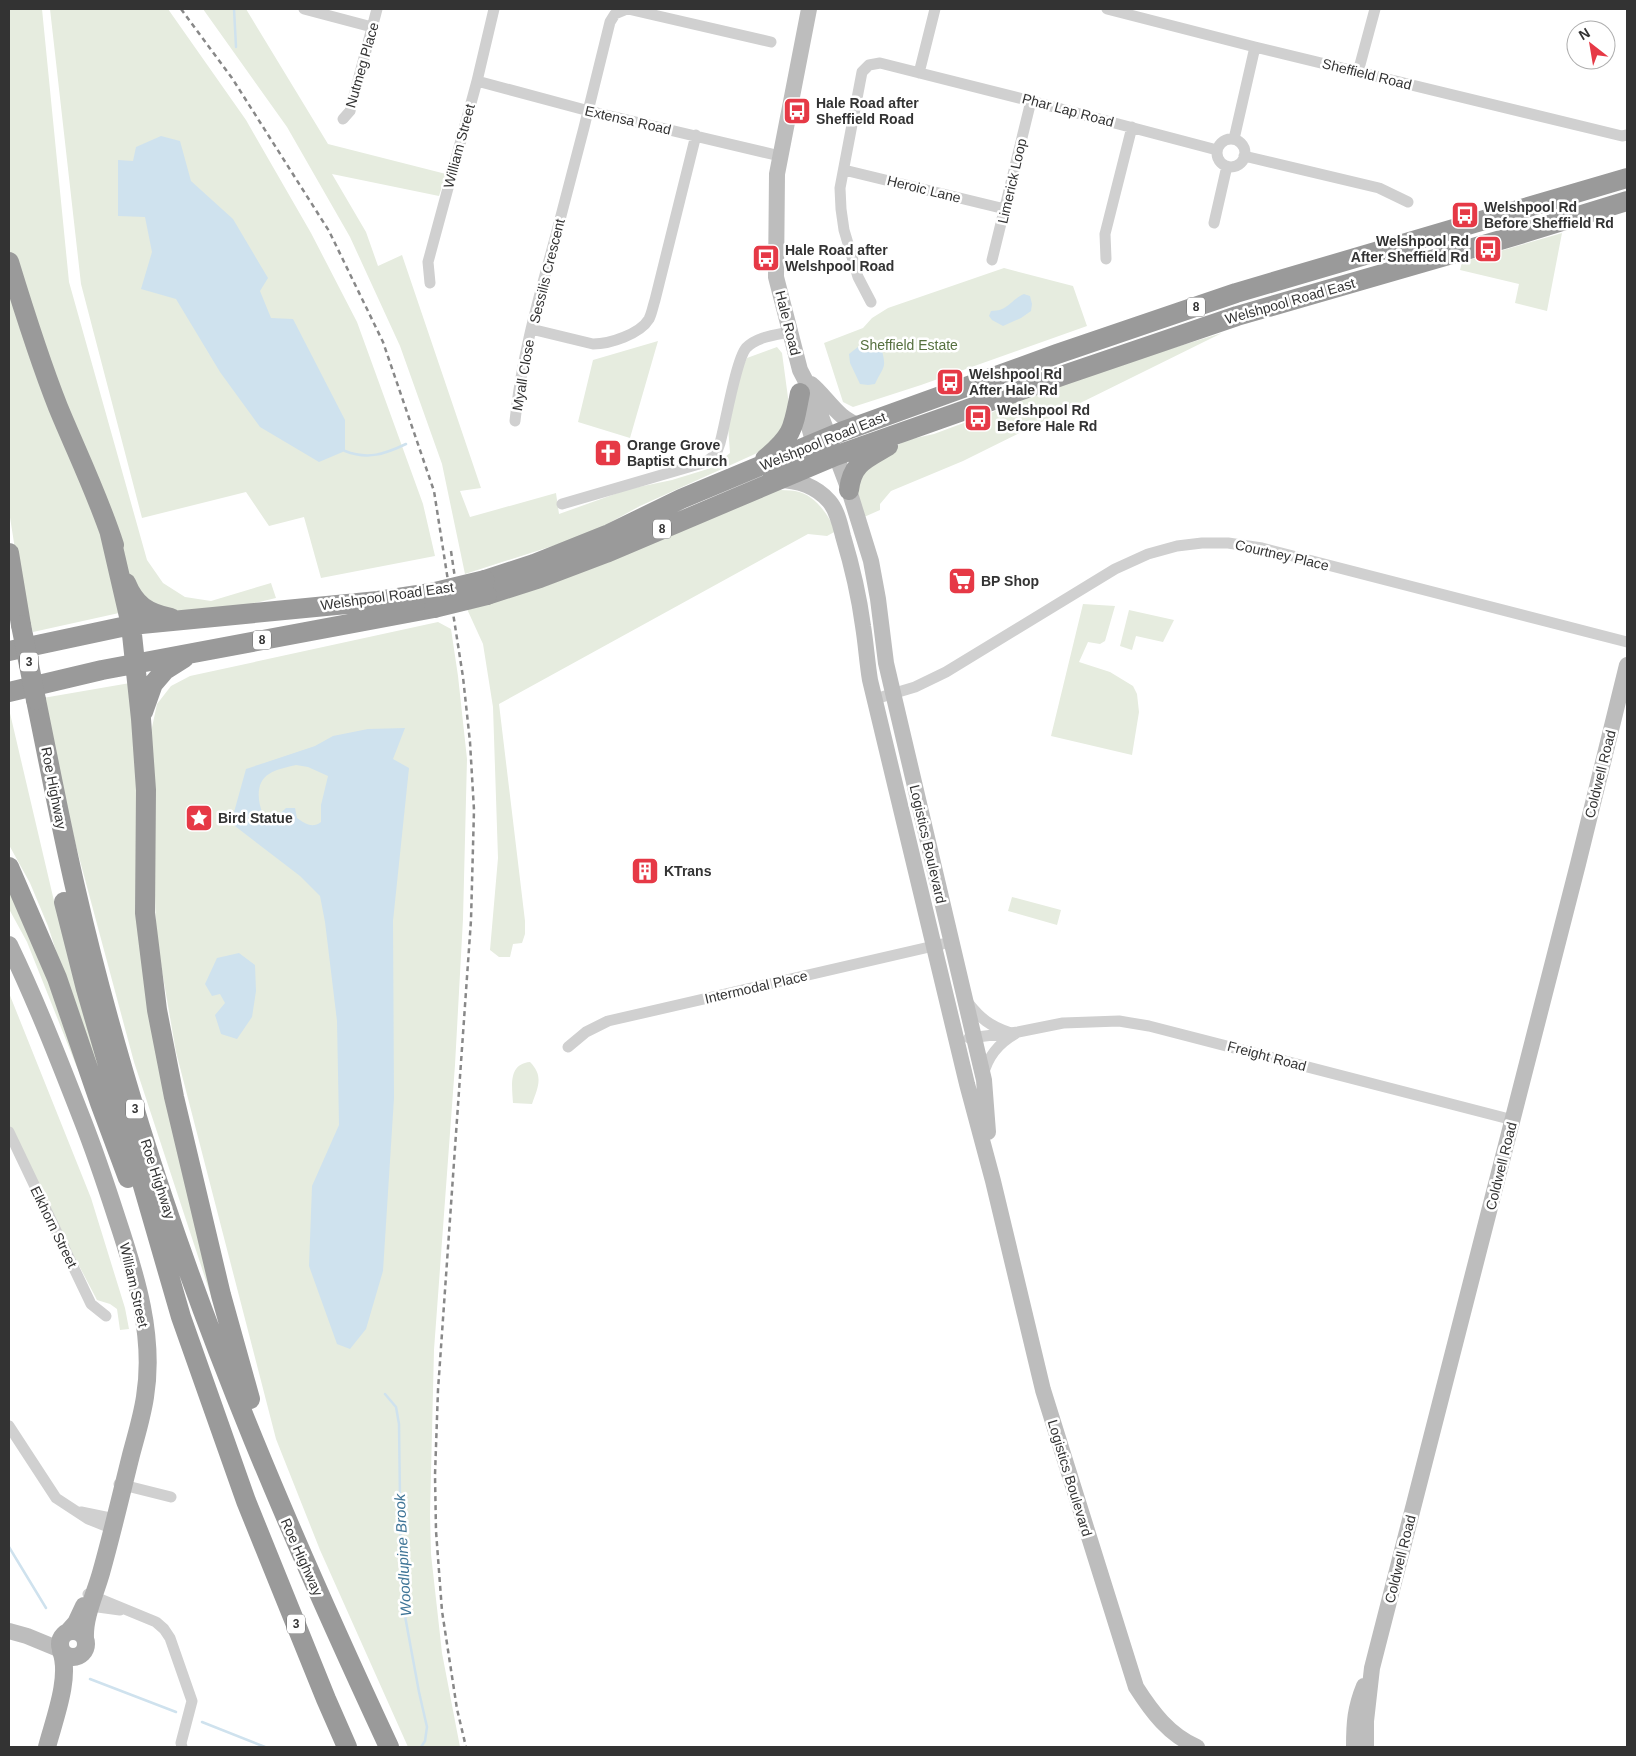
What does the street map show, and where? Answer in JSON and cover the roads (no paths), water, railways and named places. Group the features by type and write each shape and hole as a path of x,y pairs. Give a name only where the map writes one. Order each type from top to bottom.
{"highway":[{"name":"Welshpool Road East","path":"20,696 135,663 540,578 606,553 776,480 860,425 1057,354 1236,293 1627,178"},
{"name":"Welshpool Road East","path":"486,588 534,564 609,534 681,499 754,468 824,450 1008,395 1237,316 1627,202"},
{"path":"9,262 27,324 58,407 91,481 130,594 137,603 157,615 183,620"},
{"path":"754,468 783,443 789,435 794,424 801,380"},
{"name":"8","path":"849,490 850,477 858,465 887,446 990,410 1008,395"},
{"path":"110,534 131,625 141,719 146,790 145,913 157,1010 174,1097 221,1295 280,1505"},
{"name":"Roe Highway","path":"9,553 13,626 20,696 49,835 86,989 181,1317 246,1500 347,1747"},
{"name":"Welshpool Road East","path":"9,651 131,625 378,601 433,600"},
{"path":"141,719 152,684 165,670 194,652"},
{"name":"Roe Highway","path":"20,696 140,1126 204,1315 280,1505 389,1747"},
{"path":"9,867 57,978 100,1103 181,1317"}],"main road":[{"name":"William Street","path":"9,945 53,1043 98,1161 137,1282 144,1317 148,1358 145,1396 137,1436 120,1484"},
{"name":"William Street","path":"9,968 44,1049 90,1167 125,1276 135,1319 138,1350 136,1396 131,1434 111,1523 90,1600 85,1625 85,1638 79,1633 66,1645"},
{"name":"William Street","path":"55,1747 72,1679 74,1662 66,1645 76,1623 90,1600"},
{"path":"47,1747 62,1687 66,1645"}],"street":[{"path":"304,9 372,27"},
{"name":"Nutmeg Place","path":"343,119 350,111 377,9"},
{"name":"William Street","path":"430,283 428,262 494,9"},
{"path":"628,9 771,42"},
{"name":"Sessilis Crescent","path":"628,9 615,14 610,22 589,111 531,329 593,344 602,344 627,336 648,319 655,300 696,135"},
{"name":"Hale Road","path":"809,9 777,174 776,277 801,380 824,450 849,490"},
{"path":"919,73 935,9"},
{"name":"Sheffield Road","path":"1107,9 1622,136 1627,135"},
{"path":"1358,72 1375,9"},
{"path":"1234,139 1255,47"},
{"name":"Phar Lap Road","path":"844,170 862,72 869,65 880,63 1031,100 1217,150"},
{"name":"Extensa Road","path":"476,81 589,111 780,156"},
{"name":"Limerick Loop","path":"992,260 1031,100"},
{"path":"1106,259 1105,234 1132,127"},
{"path":"1234,139 1242,145 1244,156 1238,164 1227,166 1220,162 1217,150 1223,141 1234,139"},
{"path":"1244,156 1379,188 1408,202"},
{"path":"1214,223 1227,166"},
{"path":"844,170 840,188 844,230 858,277 871,302"},
{"name":"Heroic Lane","path":"844,170 1005,209"},
{"name":"Myall Close","path":"515,421 531,329"},
{"path":"562,504 706,462 716,454 720,443 740,362 746,348 759,339 789,332"},
{"path":"801,380 822,393 846,420 860,425"},
{"name":"Logistics Boulevard","path":"776,480 795,481 812,487 828,500 839,522 851,563 864,628 869,672 875,699 943,944 961,986 983,1078 993,1181"},
{"name":"Logistics Boulevard","path":"849,490 878,598 886,663 894,694 943,944 957,1041 1043,1390 1136,1687 1158,1718 1173,1732 1197,1747"},
{"name":"Courtney Place","path":"875,699 915,687 946,672 1115,569 1148,554 1177,546 1202,543 1228,543 1262,548 1627,642"},
{"name":"Coldwell Road","path":"1372,1668 1582,852 1627,665"},
{"name":"Intermodal Place","path":"568,1047 586,1032 608,1021 943,944"},
{"name":"Freight Road","path":"961,986 968,1002 978,1016 991,1026 1006,1031 1018,1032"},
{"name":"Freight Road","path":"957,1041 1063,1023 1119,1021 1149,1026 1512,1120"},
{"name":"Freight Road","path":"983,1078 984,1071 996,1049 1004,1040 1018,1032"},
{"name":"Elkhorn Street","path":"9,1132 91,1304 106,1316"},
{"path":"9,1426 50,1492 62,1504 88,1519 111,1523"},
{"path":"120,1484 171,1497"},
{"path":"90,1600 131,1612 156,1622 164,1629 175,1649 192,1701 181,1744 182,1747"},
{"path":"9,1632 66,1645"},
{"path":"1354,1747 1354,1718 1357,1703 1372,1668"},
{"path":"1366,1747 1366,1721 1372,1668"}],"water":[{"path":"161,136 180,141 191,181 233,219 268,278 260,291 271,318 293,319 345,420 345,451 319,462 260,427 220,372 176,299 141,289 152,252 145,217 118,216 118,160 133,161 136,147"},
{"path":"1024,294 1030,296 1032,304 1031,311 1021,318 1003,326 992,320 989,316 991,311 997,311 1006,307"},
{"path":"863,343 871,343 881,347 884,367 875,384 860,384 850,363 849,354"},
{"path":"405,728 393,759 409,768 393,921 394,1098 383,1271 366,1329 350,1349 337,1344 309,1266 312,1186 339,1125 337,1021 320,896 300,876 231,823 246,769 315,746 333,736 368,729","holes":["296,765 308,767 328,776 321,805 321,822 314,825 302,822 297,818 295,808 286,808 269,824 260,806 260,784 272,772 279,769"]},
{"path":"239,953 255,965 256,991 252,1017 237,1039 221,1034 215,1015 225,1003 220,994 212,996 205,984 217,958"}],"waterway":[{"name":"Woodlupine Brook","path":"234,9 236,47"},
{"path":"345,451 353,454 376,455 406,444"},
{"name":"Woodlupine Brook","path":"385,1394 396,1407 399,1424 401,1572 405,1616 427,1727 425,1741 421,1747"},
{"path":"9,1547 46,1608"},
{"path":"90,1679 176,1712"},
{"path":"202,1722 265,1747"}],"railway":[{"path":"181,9 232,78 329,231 383,342 434,491 463,677 470,742 474,810 471,920 438,1390 435,1475 436,1531 442,1611 457,1709 466,1747"},
{"path":"451,551 456,585"}],"place":[{"name":"Hale Road after Sheffield Road","path":"797,111"},
{"name":"Welshpool Rd Before Sheffield Rd","path":"1465,215"},
{"name":"Welshpool Rd After Sheffield Rd","path":"1488,249"},
{"name":"Hale Road after Welshpool Road","path":"766,258"},
{"name":"Welshpool Rd After Hale Rd","path":"950,382"},
{"name":"Welshpool Rd Before Hale Rd","path":"978,418"},
{"name":"Orange Grove Baptist Church","path":"608,453"},
{"name":"BP Shop","path":"962,581"},
{"name":"Bird Statue","path":"199,818"},
{"name":"KTrans","path":"645,871"}],"park label":[{"name":"Sheffield Estate","path":"909,345"}]}
